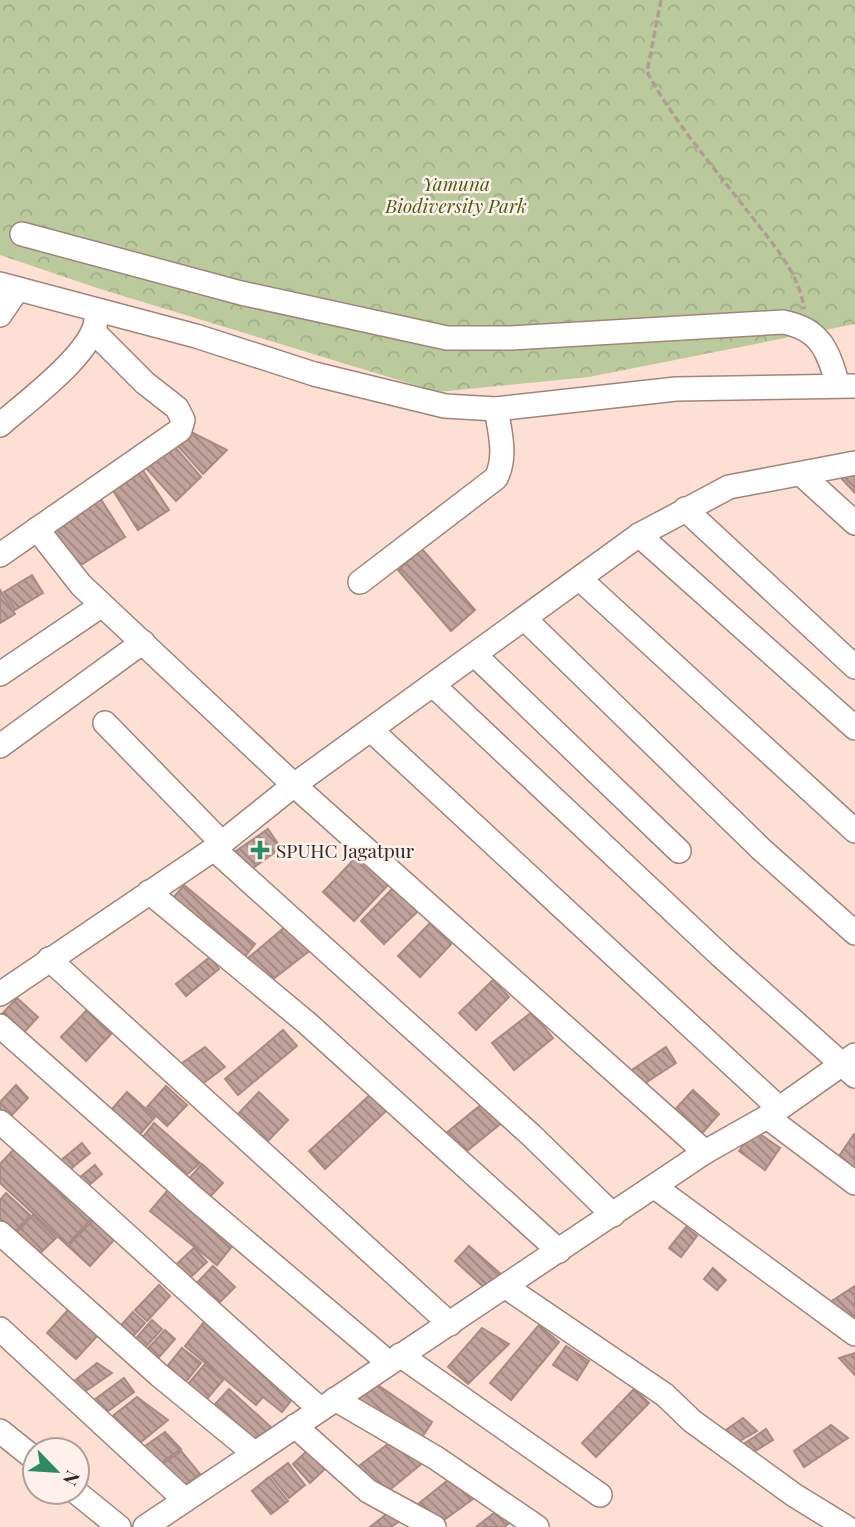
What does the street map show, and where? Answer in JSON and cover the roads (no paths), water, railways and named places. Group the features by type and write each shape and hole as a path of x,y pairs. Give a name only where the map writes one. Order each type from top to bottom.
{"street":[{"path":"0,315 9,287 97,309 386,393 445,406 496,409 676,389 847,386 821,342 804,326 783,321 511,338 447,338 241,293 22,234"},
{"path":"0,425 69,363 95,333 97,309"},
{"path":"0,555 148,455 180,430 183,420 177,408 145,383 95,333"},
{"path":"360,582 496,478 501,468 502,450 496,409"},
{"path":"0,994 218,846 294,785 432,685 477,656 639,536 729,487 855,463"},
{"path":"801,474 855,523"},
{"path":"685,509 855,667"},
{"path":"37,529 81,585 294,785 705,1152"},
{"path":"639,536 855,728"},
{"path":"580,579 855,831"},
{"path":"0,674 102,605"},
{"path":"525,619 761,849 855,933"},
{"path":"0,746 143,642"},
{"path":"477,656 679,851"},
{"path":"145,1527 705,1152 850,1065 432,685"},
{"path":"105,723 218,846 531,1135 613,1215"},
{"path":"371,730 773,1112 855,1183"},
{"path":"149,892 307,1023 559,1251"},
{"path":"49,959 450,1324"},
{"path":"0,1026 194,1198 394,1359 600,1495"},
{"path":"0,1122 110,1218 214,1317 328,1404 436,1458 537,1527"},
{"path":"655,1188 855,1334"},
{"path":"0,1233 159,1375 254,1453"},
{"path":"506,1287 665,1395 692,1421 794,1495 846,1527"},
{"path":"0,1329 185,1500"},
{"path":"295,1426 368,1491 434,1527"},
{"path":"0,1431 21,1448"},
{"path":"91,1504 119,1527"}],"place":[{"name":"SPUHC Jagatpur","path":"260,850"}],"park label":[{"name":"Yamuna Biodiversity Park","path":"456,194"}]}
